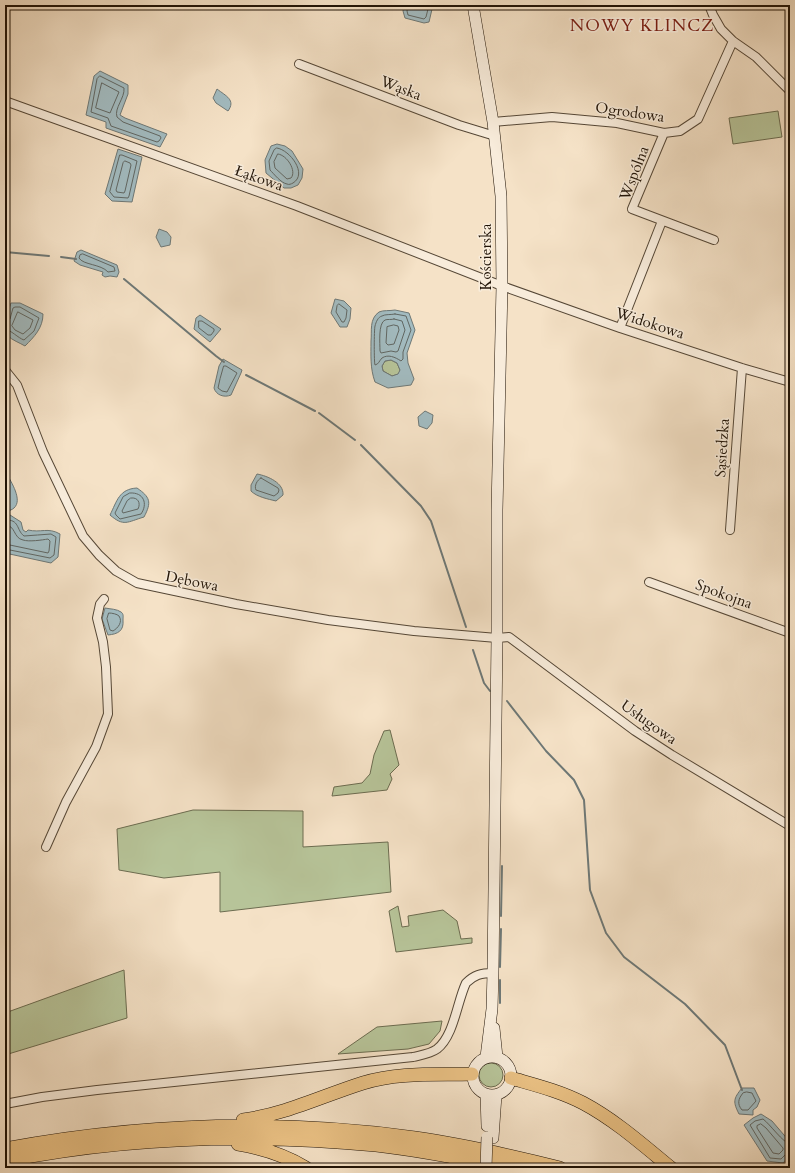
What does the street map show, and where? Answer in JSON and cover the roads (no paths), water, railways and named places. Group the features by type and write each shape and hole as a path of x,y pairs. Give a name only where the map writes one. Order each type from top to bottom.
{"main road":[{"name":"Kościerska","path":"473,5 493,122 501,196 502,286 497,510 492,1057"},
{"path":"492,1057 506,1063 509,1068 511,1078 506,1089 491,1094 477,1088 472,1079 472,1074 477,1063 492,1057"},
{"path":"199,1133 276,1114 364,1083 391,1077 472,1074"},
{"path":"511,1078 548,1088 582,1102 610,1119 671,1168"},
{"path":"486,1168 490,1138 491,1094"},
{"path":"5,1161 44,1154 129,1144 255,1126 322,1129 416,1138 487,1151 560,1168"},
{"path":"5,1149 42,1142 108,1133 199,1133 378,1146 450,1156 510,1168"},
{"path":"199,1133 230,1143 261,1149 287,1158 306,1168"},
{"path":"490,1138 493,1168"}],"street":[{"path":"709,5 721,28 733,41 756,57 790,91"},
{"name":"Ogrodowa","path":"493,122 552,117 616,123 664,133 680,130 698,119 733,41"},
{"name":"Wąska","path":"299,64 495,136"},
{"name":"Łąkowa","path":"5,101 298,206 502,286"},
{"name":"Wspólna","path":"664,133 632,209 714,240"},
{"path":"620,328 662,221"},
{"name":"Widokowa","path":"502,286 620,328 790,382"},
{"name":"Sąsiedzka","path":"730,530 742,368"},
{"name":"Dębowa","path":"5,370 17,385 43,452 83,536 116,571 137,583 222,601 328,620 400,629 497,638"},
{"name":"Spokojna","path":"649,582 790,633"},
{"path":"46,847 66,802 96,747 108,714 106,666 103,642 97,618 100,604 104,599"},
{"name":"Usługowa","path":"497,638 509,637 635,731 790,826"},
{"path":"5,1104 42,1097 97,1090 413,1057 428,1054 436,1050 446,1039 466,983 472,977 480,974 493,973"}],"water":[{"path":"404,5 433,5 429,22 424,23 405,18 403,11"},
{"path":"100,71 128,85 128,94 120,115 167,134 160,147 106,128 106,122 86,115 94,76"},
{"path":"217,89 229,98 231,104 228,111 216,103 213,98"},
{"path":"277,144 285,146 292,151 303,169 302,178 298,185 291,188 284,188 266,173 265,160 271,146"},
{"path":"118,149 142,157 132,202 112,201 105,194"},
{"path":"159,229 167,232 171,237 170,245 161,247 156,237"},
{"path":"81,250 117,265 119,272 117,277 105,277 102,275 103,272 80,265 74,261 77,252"},
{"path":"335,299 344,301 351,308 350,319 347,327 340,327 331,313"},
{"path":"11,303 20,303 43,314 40,328 35,336 25,346 12,339 6,333 5,320"},
{"path":"395,310 409,313 415,330 407,353 408,363 414,379 411,385 388,388 375,382 373,377 371,362 371,329 372,322 379,312","holes":["391,360 397,363 400,370 398,374 392,376 383,371 382,366 385,361"]},
{"path":"200,315 221,329 210,342 194,329 196,318"},
{"path":"223,359 242,370 231,395 226,396 218,394 214,388 219,366"},
{"path":"425,411 433,415 432,423 427,429 419,426 418,417"},
{"path":"5,473 13,486 17,500 14,508 5,512"},
{"path":"257,474 266,476 278,484 283,491 283,495 276,501 263,498 253,493 251,491 251,485"},
{"path":"137,488 145,494 149,504 144,517 129,522 122,522 110,515 122,493"},
{"path":"10,515 21,522 23,530 26,532 28,530 48,530 60,534 58,557 51,563 5,553 5,517"},
{"path":"105,608 118,610 123,614 122,627 120,631 115,634 108,635 102,619"},
{"path":"742,1088 754,1088 760,1100 757,1107 753,1110 753,1115 739,1114 737,1110 735,1101"},
{"path":"761,1114 772,1121 790,1142 790,1155 783,1163 767,1161 744,1125"}],"waterway":[{"path":"5,252 49,256"},
{"path":"61,257 76,259"},
{"path":"124,279 224,362"},
{"path":"246,375 315,411"},
{"path":"319,413 355,440"},
{"path":"361,445 421,506 431,521 466,627"},
{"path":"473,650 484,683 490,691"},
{"path":"507,701 546,751 574,780 584,800 590,890 606,933 624,957 685,1004 725,1045 742,1090"},
{"path":"501,916 502,866"},
{"path":"500,967 501,929"},
{"path":"500,980 500,1003"}],"district":[{"name":"NOWY KLINCZ","path":"642,25"}]}
